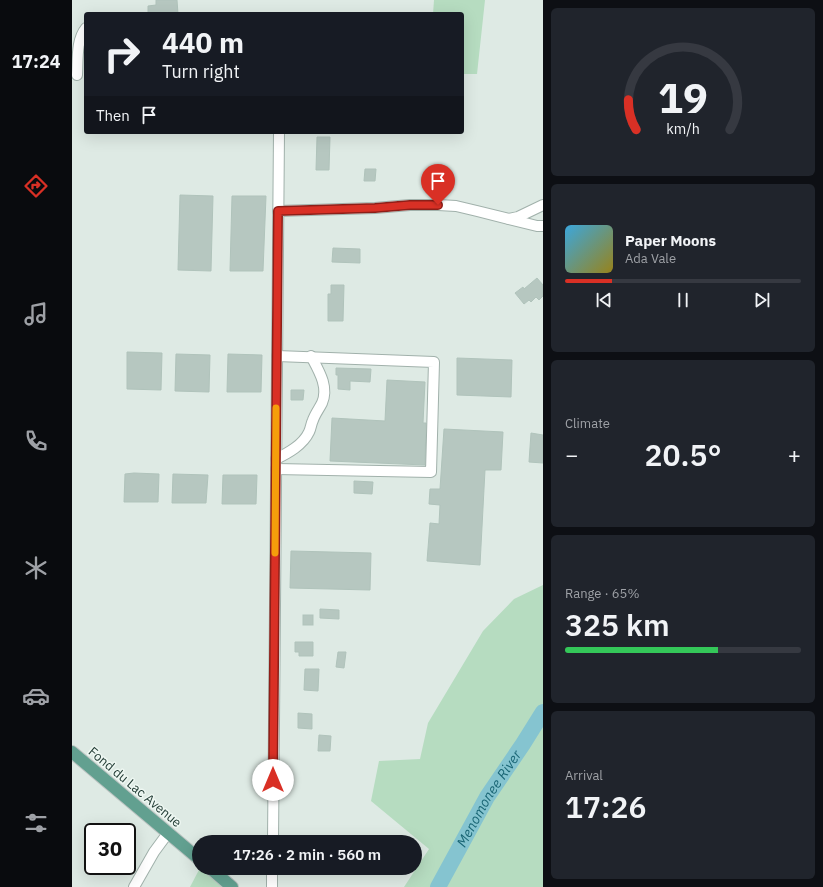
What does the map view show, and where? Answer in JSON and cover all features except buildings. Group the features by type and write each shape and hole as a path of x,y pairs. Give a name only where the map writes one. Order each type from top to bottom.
{"main road":[{"name":"Fond du Lac Avenue","path":"72,752 192,853"},
{"path":"218,875 232,887"}],"street":[{"path":"78,75 79,41 84,31"},
{"path":"273,835 279,134"},
{"path":"278,211 375,208 410,205 456,206 537,226 543,226"},
{"path":"509,219 543,205"},
{"path":"276,464 431,472 434,362 312,356 277,356"},
{"path":"276,464 302,442 309,432 322,402 324,392 322,378 312,356"},
{"path":"134,887 154,852 168,833"},
{"path":"272,875 272,887"}],"green space":[{"path":"434,0 485,0 477,74 464,74 464,12 433,12"},
{"path":"543,585 543,887 404,887 412,875 422,875 422,860 429,849 422,843 422,835 412,835 371,801 379,761 420,759 428,723 483,631 514,599"},
{"path":"196,875 210,875 223,887 190,887"}],"waterway":[{"name":"Menomonee River","path":"438,887 487,797 543,712"}],"slow traffic":[{"path":"275,553 276,408"}],"route":[{"path":"273,780 278,211 438,205"}]}
